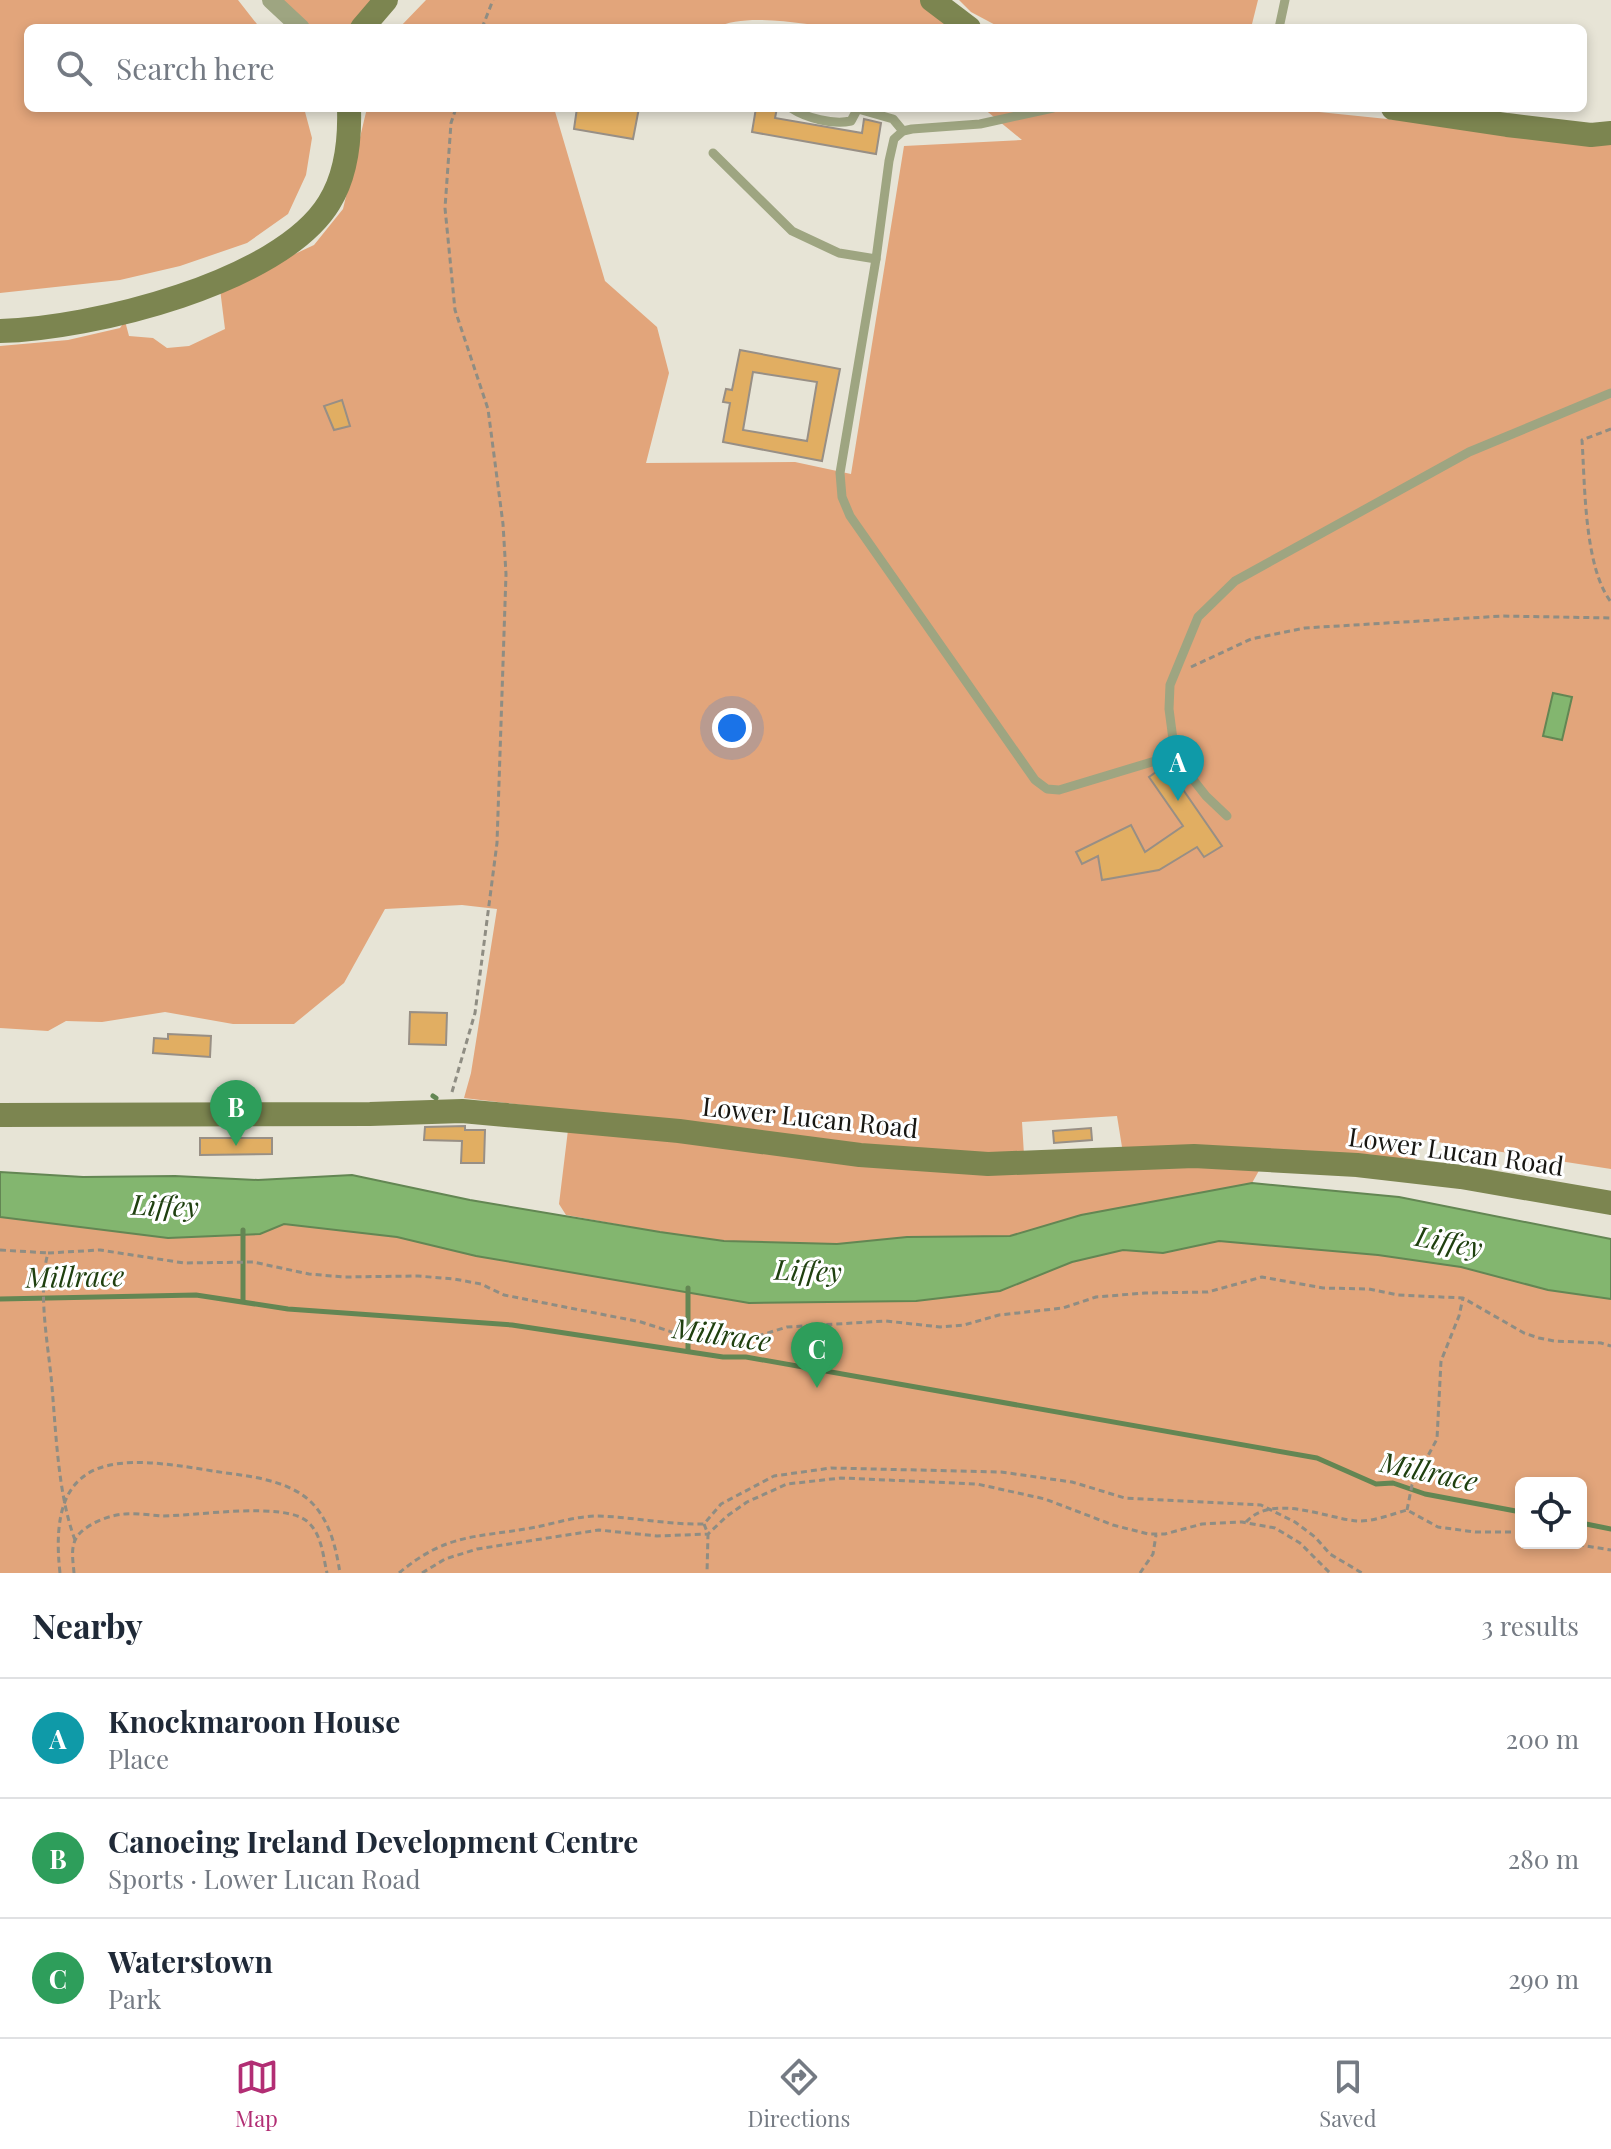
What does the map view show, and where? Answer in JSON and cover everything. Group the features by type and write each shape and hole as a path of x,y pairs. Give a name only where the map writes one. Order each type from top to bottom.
{"street":[{"path":"271,0 297,24"},
{"path":"365,24 386,0"},
{"path":"932,0 964,24"},
{"path":"0,331 75,322 144,307 191,292 270,257 304,234 329,203 345,161 349,112"},
{"path":"1420,112 1591,135 1611,133"},
{"name":"Lower Lucan Road","path":"0,1115 446,1111 679,1131 860,1155 988,1164 1194,1156 1357,1165 1461,1177 1611,1203"}],"lane":[{"path":"1280,24 1285,0"},
{"path":"798,112 841,123 851,121 856,112"},
{"path":"871,112 893,119 903,131"},
{"path":"1035,112 980,124 903,131 894,139 840,473 842,497 850,516 1035,780 1047,789 1059,790 1175,755"},
{"path":"713,153 792,231 839,253 876,259"},
{"path":"1227,816 1206,796 1175,755 1169,709 1170,685 1198,617 1235,581 1469,452 1611,393"}],"path":[{"path":"484,24 493,0"},
{"path":"446,1111 475,1013 497,843 506,574 503,524 488,409 455,310 445,208 451,123 455,112"},
{"path":"1611,429 1582,440 1586,518 1596,569 1611,602"},
{"path":"1178,663 1191,667 1251,639 1305,628 1502,616 1611,618"},
{"path":"0,1250 48,1253 100,1250 184,1263 253,1262 332,1276 454,1279 481,1284 504,1295 641,1322 675,1333 728,1338 761,1335 787,1327 886,1321 940,1327 964,1325 999,1315 1063,1308 1096,1297 1208,1292 1262,1277 1323,1288 1463,1298 1524,1333 1539,1338 1611,1346"},
{"path":"48,1253 43,1270 59,1465 75,1540"},
{"path":"1407,1510 1412,1485 1437,1439 1441,1361 1463,1298"},
{"path":"60,1573 57,1546 66,1499 76,1482 96,1467 122,1461 166,1463 286,1486 310,1501 326,1522 334,1541 340,1573"},
{"path":"704,1524 721,1504 774,1476 831,1468 1011,1473 1072,1482 1125,1498 1261,1505 1274,1509 1315,1537 1344,1564 1362,1573"},
{"path":"422,1573 445,1559 477,1549 599,1530 657,1536 708,1534 747,1502 787,1484 841,1478 977,1484 1015,1491 1113,1525 1156,1535 1202,1524 1246,1522 1282,1532 1300,1543 1330,1573"},
{"path":"1246,1522 1274,1509 1290,1508 1359,1521 1407,1510 1438,1527 1475,1532 1515,1532"},
{"path":"74,1573 72,1545 80,1533 98,1521 124,1514 164,1516 279,1512 306,1521 317,1534 327,1573"},
{"path":"399,1573 449,1542 471,1535 597,1516 704,1524"},
{"path":"704,1524 708,1534 707,1573"},
{"path":"1140,1573 1153,1554 1156,1535"},
{"path":"1587,1546 1611,1550"}],"shaded area":[{"path":"0,0 238,0 257,24 24,24 24,112 305,112 312,138 306,175 288,214 247,243 180,266 120,280 0,293"},
{"path":"280,0 373,0 355,24 307,24"},
{"path":"426,0 922,0 952,24 806,24 761,20 726,24 403,24"},
{"path":"959,0 1258,0 1252,24 994,24 971,12"},
{"path":"366,112 555,112 605,281 657,327 669,373 646,463 795,462 851,474 904,146 1022,140 988,112 1319,112 1611,142 1611,1169 1418,1139 1415,1162 1122,1147 1117,1116 1022,1122 1024,1155 915,1151 464,1098 471,1073 497,909 462,905 385,909 344,983 294,1024 233,1024 165,1012 102,1022 66,1021 48,1031 0,1028 0,346 68,340 120,328 125,321 129,336 153,338 167,348 189,346 225,329 220,289 314,245 343,209"},
{"path":"568,1130 1140,1165 1261,1167 1252,1183 1081,1215 1010,1236 907,1237 837,1244 724,1241 566,1215 559,1204"},
{"path":"243,1208 688,1265 1146,1224 1611,1273 1611,1573 0,1573 0,1217"}],"water":[{"path":"1553,693 1572,697 1562,740 1543,736"},
{"name":"Liffey","path":"0,1172 83,1177 175,1176 258,1180 352,1175 470,1200 660,1232 724,1241 837,1244 907,1237 1010,1236 1081,1215 1252,1183 1399,1197 1611,1239 1611,1299 1548,1290 1461,1267 1378,1255 1219,1241 1163,1253 1123,1250 1072,1262 1000,1291 916,1301 749,1303 476,1256 397,1237 284,1224 260,1234 168,1238 0,1217"}],"building":[{"path":"576,112 638,112 633,139 574,129"},
{"path":"755,112 776,112 775,118 862,133 864,119 881,123 876,154 752,132"},
{"path":"740,350 840,369 822,461 723,442 730,403 723,402 726,389 732,390","holes":["753,372 817,382 807,441 743,430"]},
{"path":"342,400 350,426 334,430 324,406"},
{"path":"1166,765 1222,846 1204,857 1197,847 1159,870 1102,880 1098,856 1082,864 1076,852 1131,825 1145,852 1183,826 1149,777"},
{"path":"410,1012 447,1013 446,1045 409,1044"},
{"path":"168,1034 211,1036 210,1057 153,1053 154,1038 168,1039"},
{"path":"465,1126 465,1130 485,1130 484,1163 461,1163 462,1141 424,1140 425,1127"},
{"path":"1091,1128 1092,1140 1054,1143 1053,1131"},
{"path":"200,1138 272,1138 272,1154 200,1155"}],"waterway":[{"path":"243,1230 243,1301"},
{"path":"688,1288 688,1351"},
{"name":"Millrace","path":"0,1299 196,1295 288,1309 512,1325 723,1357 746,1357 1317,1458 1376,1484 1393,1483 1425,1494 1515,1511"},
{"name":"Millrace","path":"1587,1524 1611,1529"}],"place":[{"name":"Knockmaroon House","path":"1178,801"},
{"name":"Canoeing Ireland Development Centre","path":"236,1146"},
{"name":"Waterstown","path":"817,1388"}]}
